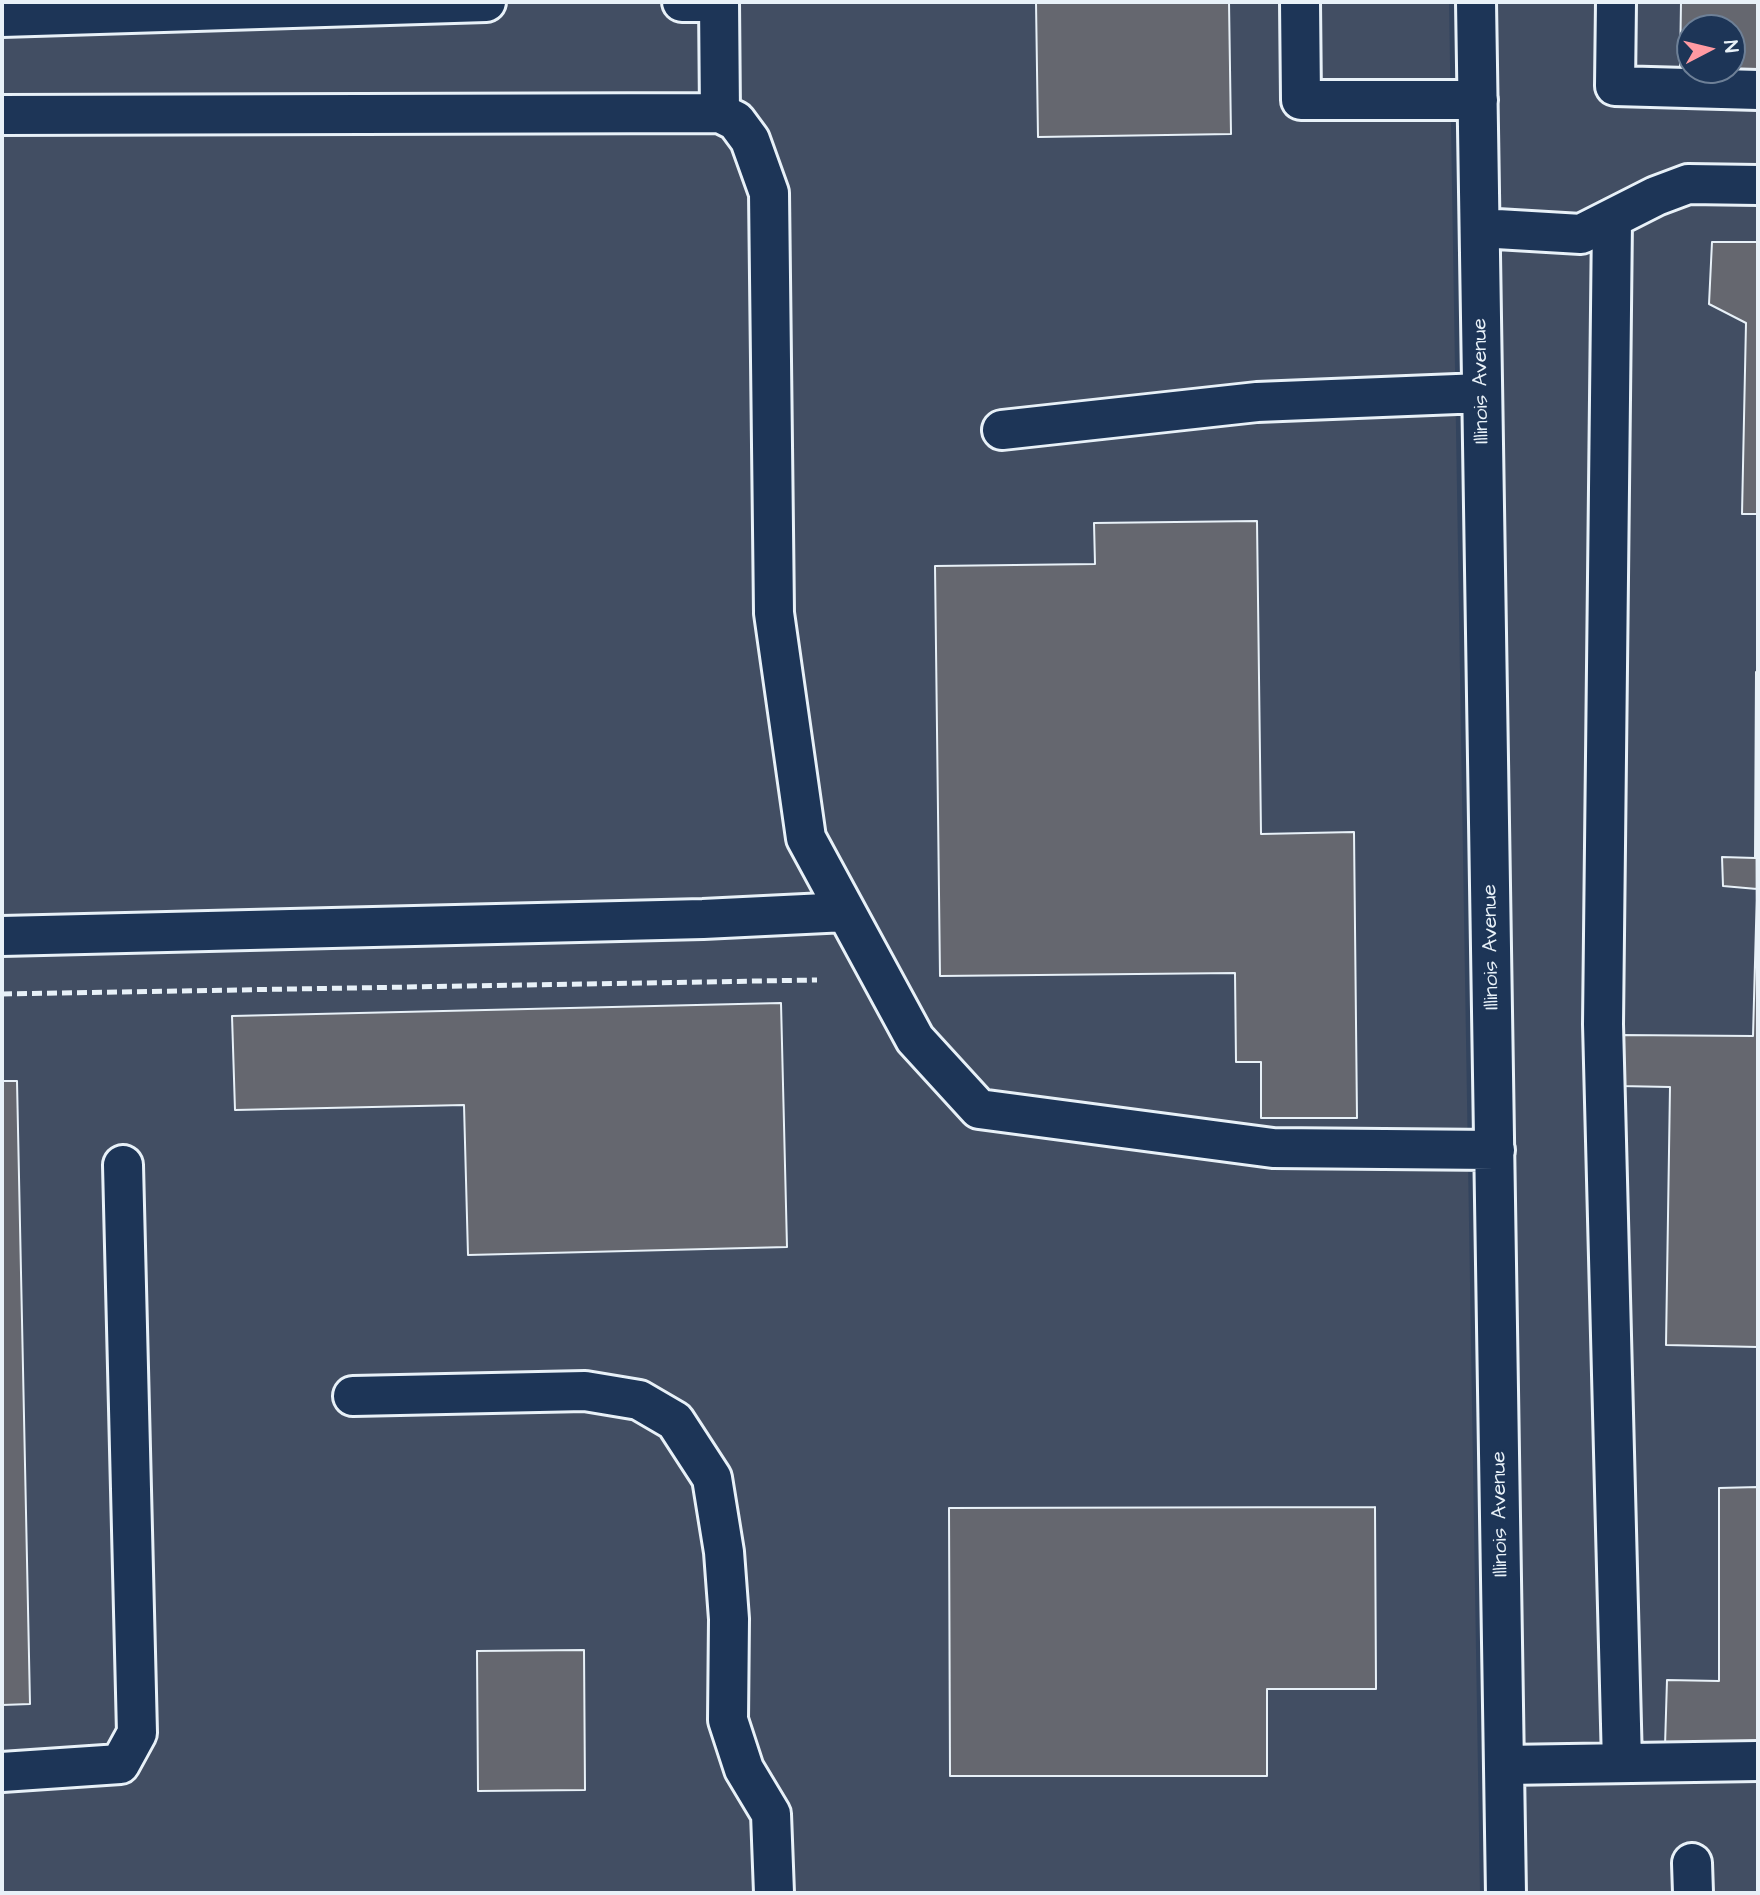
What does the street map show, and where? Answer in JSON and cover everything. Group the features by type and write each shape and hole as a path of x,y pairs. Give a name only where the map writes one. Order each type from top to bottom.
{"street":[{"path":"2,17 242,6 486,2"},
{"path":"682,2 719,2 720,113"},
{"path":"1300,2 1301,100 1478,100"},
{"name":"Illinois Avenue","path":"1476,2 1506,1893"},
{"path":"1616,2 1615,86 1758,90"},
{"path":"2,115 720,113 736,121 750,140 769,193 775,613 806,838 915,1039 979,1109 1273,1149 1495,1150"},
{"path":"1480,228 1581,234 1656,196 1688,184 1758,185"},
{"path":"1612,220 1603,1024 1622,1763"},
{"path":"1002,430 1257,402 1482,393"},
{"path":"2,936 703,919 846,912"},
{"path":"2,1772 120,1763 137,1733 123,1165"},
{"path":"353,1396 585,1391 639,1399 675,1421 712,1478 724,1552 729,1619 728,1720 744,1769 771,1814 775,1893"},
{"path":"1505,1765 1758,1761"}],"shaded area":[{"path":"2,2 1449,2 1480,1893 2,1893"},
{"path":"1494,2 1758,2 1758,1893 1525,1893"}],"building":[{"path":"1036,2 1229,2 1231,134 1038,137"},
{"path":"1681,2 1758,2 1758,70 1746,70 1746,14 1681,14"},
{"path":"1712,242 1758,242 1758,514 1742,514 1746,323 1709,304"},
{"path":"1257,521 1261,834 1354,832 1357,1118 1261,1118 1261,1062 1236,1062 1235,973 940,976 935,566 1095,564 1094,523"},
{"path":"1756,672 1757,889 1723,886 1722,857 1755,858"},
{"path":"1757,901 1758,1347 1666,1345 1670,1087 1620,1086 1620,1035 1753,1036"},
{"path":"781,1003 787,1247 468,1255 464,1105 235,1110 232,1016"},
{"path":"2,1081 17,1081 30,1704 2,1705"},
{"path":"1758,1487 1758,1744 1665,1746 1667,1680 1719,1681 1719,1488"},
{"path":"1375,1507 1376,1689 1267,1689 1267,1776 950,1776 949,1508"},
{"path":"584,1650 585,1790 478,1791 477,1651"}],"railway":[{"path":"2,994 817,980"}]}
